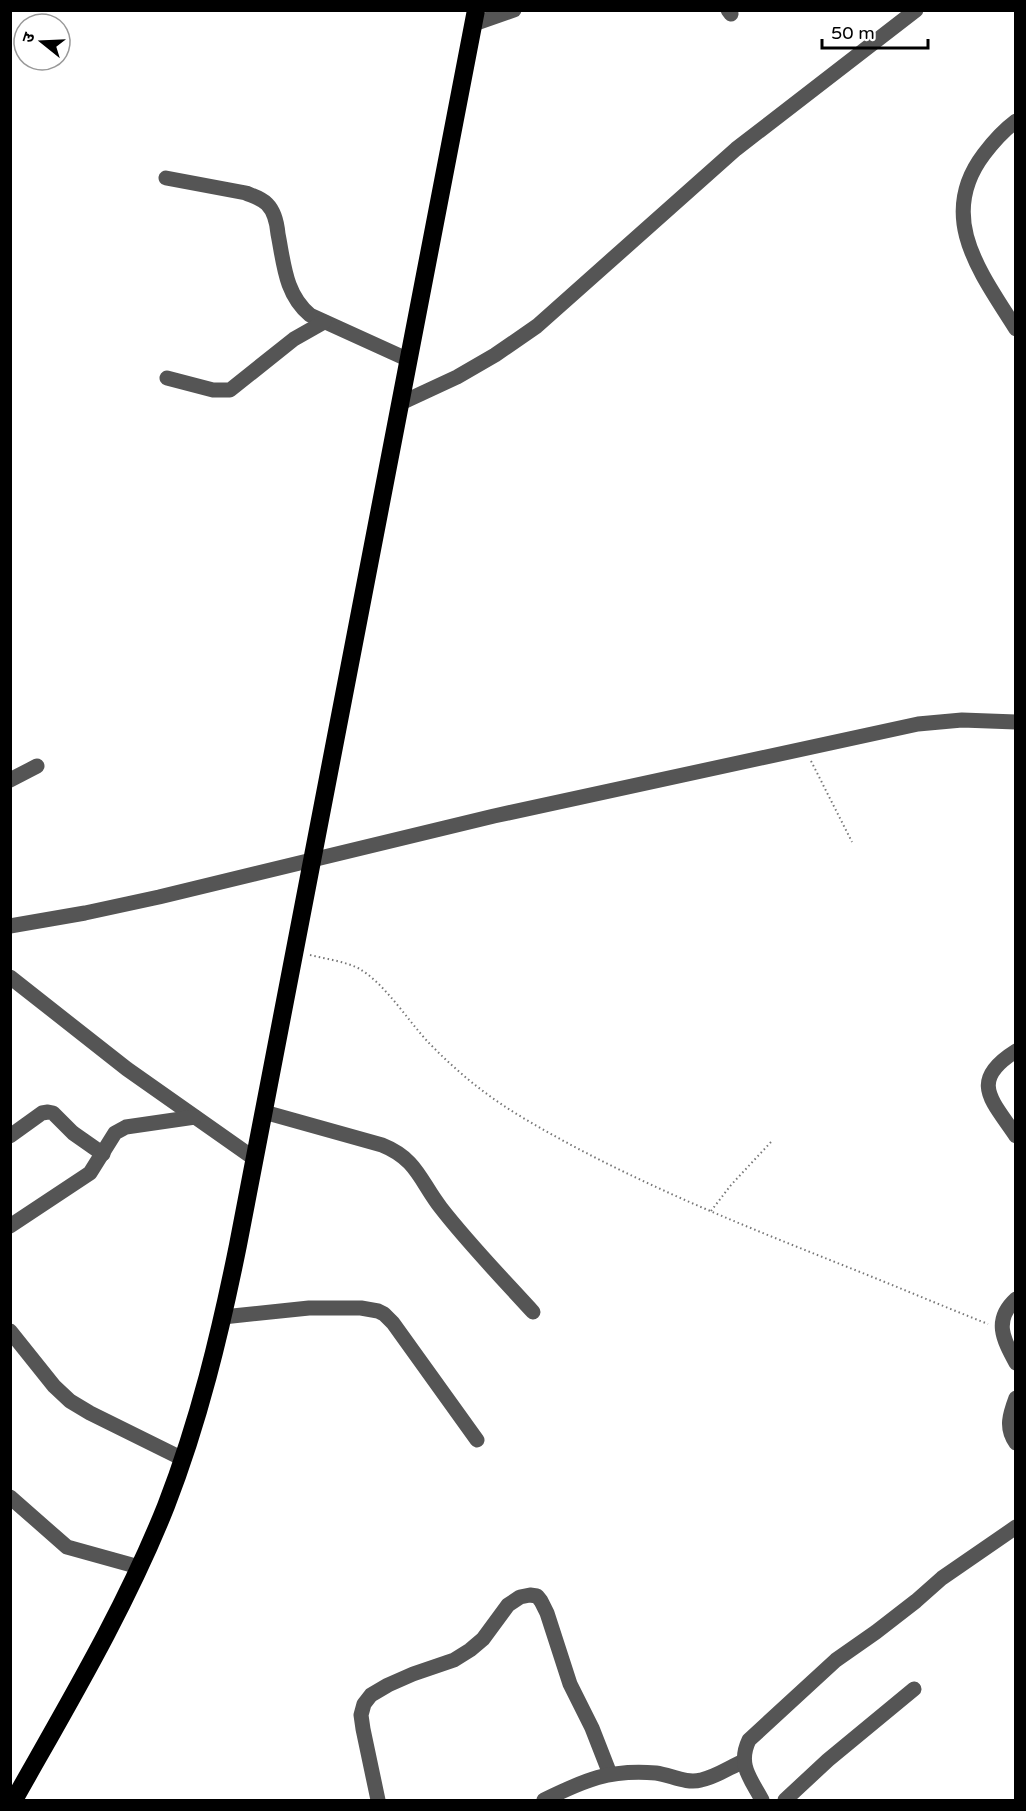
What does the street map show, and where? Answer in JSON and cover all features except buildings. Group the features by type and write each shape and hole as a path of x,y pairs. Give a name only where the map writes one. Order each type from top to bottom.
{"highway":[{"path":"15,1791 97,1654 139,1567 165,1508 207,1385 223,1317 296,952 311,863 475,17"}],"street":[{"path":"475,17 514,10"},
{"path":"401,403 457,377 537,327 736,149 916,10"},
{"path":"1016,121 990,145 979,160 970,176 962,208 969,245 981,274 1016,329"},
{"path":"166,178 246,193 259,198 273,212 285,274 292,294 300,307 324,322 409,360"},
{"path":"167,378 213,390 230,390 294,339 324,322"},
{"path":"10,926 159,897 311,863 506,814 918,724 962,720 1016,722"},
{"path":"10,780 37,766"},
{"path":"10,977 127,1069 255,1159"},
{"path":"1016,1051 1002,1059 994,1068 987,1088 1016,1136"},
{"path":"10,1137 42,1113 48,1112 53,1113 72,1133 103,1154"},
{"path":"264,1112 382,1145 406,1158 441,1208 533,1312"},
{"path":"10,1226 90,1173 115,1133 126,1127 195,1117"},
{"path":"1016,1299 1006,1311 1002,1321 1005,1340 1016,1362"},
{"path":"223,1317 309,1308 361,1308 384,1314 393,1323 477,1440"},
{"path":"10,1331 54,1386 70,1401 183,1458"},
{"path":"1016,1398 1009,1420 1009,1431 1016,1443"},
{"path":"10,1497 67,1547 139,1567"},
{"path":"762,1800 747,1772 744,1761 744,1750 749,1740 836,1660 885,1625 942,1578 1016,1527"},
{"path":"378,1800 363,1729 361,1715 364,1704 371,1695 388,1685 454,1660 470,1650 483,1639 508,1605 530,1595 537,1596 547,1613 570,1684 592,1728 610,1774"},
{"path":"785,1800 828,1760 914,1689"},
{"path":"544,1800 590,1779 610,1774 659,1773 688,1781 699,1781 744,1761"}],"path":[{"path":"814,768 852,842"},
{"path":"296,952 347,963 369,975 451,1065 507,1109 553,1135 608,1164 711,1211 1002,1330"},
{"path":"711,1211 731,1185 771,1142"}]}
